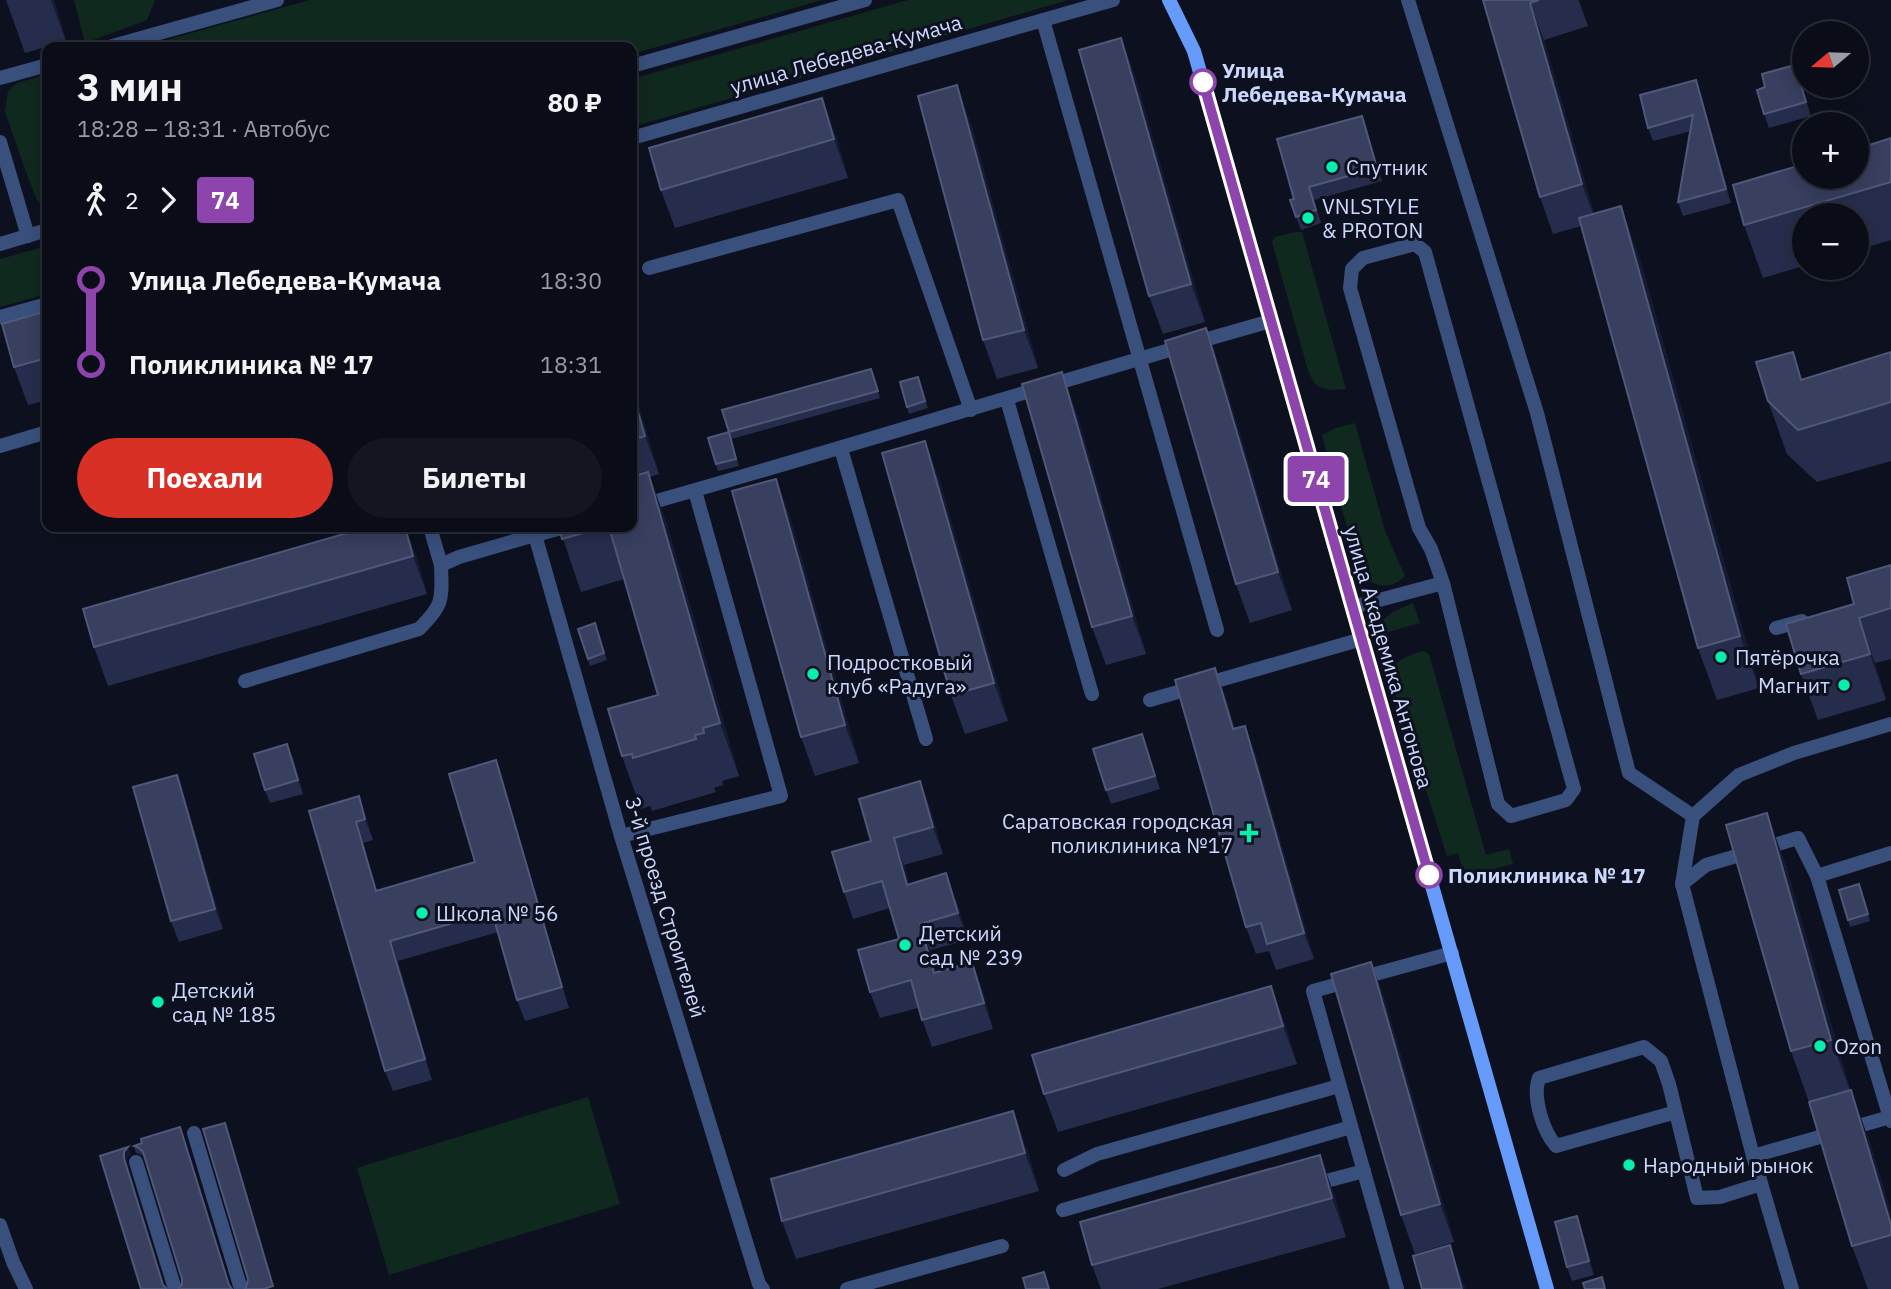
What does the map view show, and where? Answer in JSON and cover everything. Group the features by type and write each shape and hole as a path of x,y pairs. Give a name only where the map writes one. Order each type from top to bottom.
{"main road":[{"name":"улица Академика Антонова","path":"1169,0 1194,51 1547,1289"}],"street":[{"path":"127,42 277,0"},
{"path":"637,65 865,0"},
{"name":"улица Лебедева-Кумача","path":"637,137 1113,0"},
{"path":"1408,0 1537,413 1629,773 1693,816"},
{"path":"1043,20 1217,629"},
{"path":"0,78 42,66"},
{"path":"0,142 28,236"},
{"path":"649,268 898,200 971,410"},
{"path":"0,244 42,232"},
{"path":"1415,244 1425,252 1574,789 1566,800 1511,816 1498,804 1443,583 1431,549 1419,528 1350,288 1352,269 1363,258 1415,244"},
{"path":"0,317 42,305"},
{"path":"637,507 1271,321"},
{"path":"1007,400 1092,695"},
{"path":"0,446 42,433"},
{"path":"841,449 926,739"},
{"path":"621,836 781,796 695,491"},
{"path":"245,681 419,629 439,609 442,594 442,565 432,532"},
{"path":"442,565 459,557 547,532"},
{"name":"3-й проезд Строителей","path":"535,535 621,836 759,1284 763,1289"},
{"path":"1353,607 1443,583"},
{"path":"1776,628 1814,617"},
{"path":"1150,700 1362,639"},
{"path":"1792,1289 1753,1156 1682,884 1693,816 1739,775 1794,753 1891,724"},
{"path":"1682,884 1706,865 1798,838 1816,876 1891,1119 1753,1156"},
{"path":"1816,876 1891,853"},
{"path":"1397,1289 1313,991 1451,953"},
{"path":"1676,1112 1556,1146 1548,1136 1535,1088 1539,1078 1644,1047 1661,1061 1676,1112 1697,1198 1720,1197 1761,1184"},
{"path":"1064,1171 1097,1154 1339,1086"},
{"path":"1063,1210 1351,1127"},
{"path":"194,1133 241,1289"},
{"path":"136,1162 175,1289"},
{"path":"1298,1188 1364,1171"},
{"path":"0,1225 26,1289"},
{"path":"847,1289 1002,1246"}],"green space":[{"path":"74,0 155,0 147,20 85,42"},
{"path":"310,0 822,0 637,53 637,42 159,42"},
{"path":"908,0 1068,0 637,126 637,78"},
{"path":"42,76 42,204 37,200 30,183 5,112 8,91 17,83"},
{"path":"1302,232 1346,389 1331,390 1317,385 1307,367 1272,242 1275,237"},
{"path":"42,247 42,295 0,307 0,259"},
{"path":"1355,423 1385,531 1405,576 1393,584 1375,584 1359,572 1322,435"},
{"path":"1413,603 1420,623 1388,632 1380,631 1376,626 1393,612"},
{"path":"1424,651 1429,654 1486,855 1509,849 1513,864 1465,876 1458,853 1447,856 1389,674 1399,661"},
{"path":"588,1097 620,1204 389,1275 357,1168"}],"building":[{"path":"1483,0 1539,0 1530,3 1582,184 1540,197"},
{"path":"1121,38 1191,284 1149,296 1079,50"},
{"path":"1792,66 1792,98 1805,98 1806,102 1764,114 1757,90 1765,87 1762,74"},
{"path":"1696,80 1726,189 1678,202 1693,115 1648,128 1640,95"},
{"path":"957,85 1024,330 983,340 918,96"},
{"path":"822,98 834,139 661,190 649,148"},
{"name":"Спутник","path":"1362,116 1377,168 1309,187 1316,210 1296,217 1290,200 1294,199 1277,139"},
{"path":"1891,138 1891,182 1869,188 1869,145"},
{"path":"1792,168 1792,189 1867,189 1819,203 1792,203 1792,211 1744,225 1733,185"},
{"path":"1621,206 1740,636 1698,648 1579,218"},
{"path":"42,312 42,359 14,367 2,324"},
{"path":"1206,328 1278,572 1236,584 1165,341"},
{"path":"1793,352 1801,380 1891,352 1891,402 1798,430 1768,401 1756,362"},
{"path":"871,369 878,391 729,432 722,410"},
{"path":"1062,372 1132,616 1092,627 1022,384"},
{"path":"918,377 925,401 907,407 900,382"},
{"path":"637,408 645,436 637,438"},
{"path":"729,432 736,459 716,464 708,438"},
{"path":"925,441 994,683 951,695 882,453"},
{"path":"648,472 720,723 703,728 704,733 695,735 696,739 633,758 632,754 622,756 608,709 658,695 610,532 637,532 637,475"},
{"path":"776,479 845,725 801,737 732,491"},
{"path":"351,532 406,532 413,556 94,647 83,609"},
{"path":"560,532 586,532 562,539"},
{"path":"1891,565 1891,608 1859,618 1870,654 1801,674 1786,624 1854,604 1847,578"},
{"path":"595,623 604,653 588,659 578,629"},
{"path":"1215,668 1233,729 1245,726 1304,933 1267,944 1261,923 1246,927 1175,680"},
{"path":"1142,734 1155,776 1106,790 1093,749"},
{"path":"287,744 298,780 265,790 254,754"},
{"path":"496,760 562,987 517,1000 492,912 390,941 425,1059 385,1071 309,811 359,796 365,819 356,822 376,891 475,862 449,774"},
{"path":"177,775 215,909 171,921 133,787"},
{"path":"920,781 933,827 894,838 907,885 946,873 958,913 920,924 934,973 972,962 984,1003 922,1020 911,980 870,992 858,950 899,939 882,881 844,892 832,852 871,841 859,799"},
{"path":"1767,813 1831,1040 1791,1051 1726,825"},
{"path":"1859,884 1868,914 1848,920 1839,890"},
{"path":"1371,962 1440,1204 1401,1215 1331,974"},
{"path":"1271,986 1283,1026 1044,1094 1032,1055"},
{"path":"1851,1090 1891,1225 1891,1235 1852,1246 1809,1102"},
{"path":"1013,1111 1025,1153 782,1221 771,1179"},
{"path":"225,1123 273,1286 264,1289 244,1289 248,1279 203,1129"},
{"path":"180,1127 232,1289 178,1289 182,1285 182,1279 143,1152 134,1146 142,1143 141,1139"},
{"path":"128,1147 124,1158 163,1285 167,1289 141,1289 100,1156"},
{"path":"1320,1155 1332,1198 1092,1265 1080,1222"},
{"path":"1577,1216 1589,1261 1567,1267 1555,1222"},
{"path":"1450,1245 1462,1289 1422,1289 1413,1256"},
{"path":"1044,1272 1049,1289 1026,1289 1023,1278"},
{"path":"1602,1277 1605,1289 1585,1289 1583,1283"}],"bus line":[{"name":"74","path":"1203,82 1429,875"}],"place":[{"name":"Улица Лебедева-Кумача","path":"1203,82"},
{"name":"Спутник","path":"1332,167"},
{"name":"VNLSTYLE & PROTON","path":"1308,218"},
{"name":"Пятёрочка","path":"1721,657"},
{"name":"Подростковый клуб «Радуга»","path":"813,674"},
{"name":"Магнит","path":"1844,685"},
{"name":"Саратовская городская поликлиника №17","path":"1249,833"},
{"name":"Поликлиника № 17","path":"1429,875"},
{"name":"Школа № 56","path":"422,913"},
{"name":"Детский сад № 239","path":"905,945"},
{"name":"Детский сад № 185","path":"158,1002"},
{"name":"Ozon","path":"1820,1046"},
{"name":"Народный рынок","path":"1629,1165"}]}
